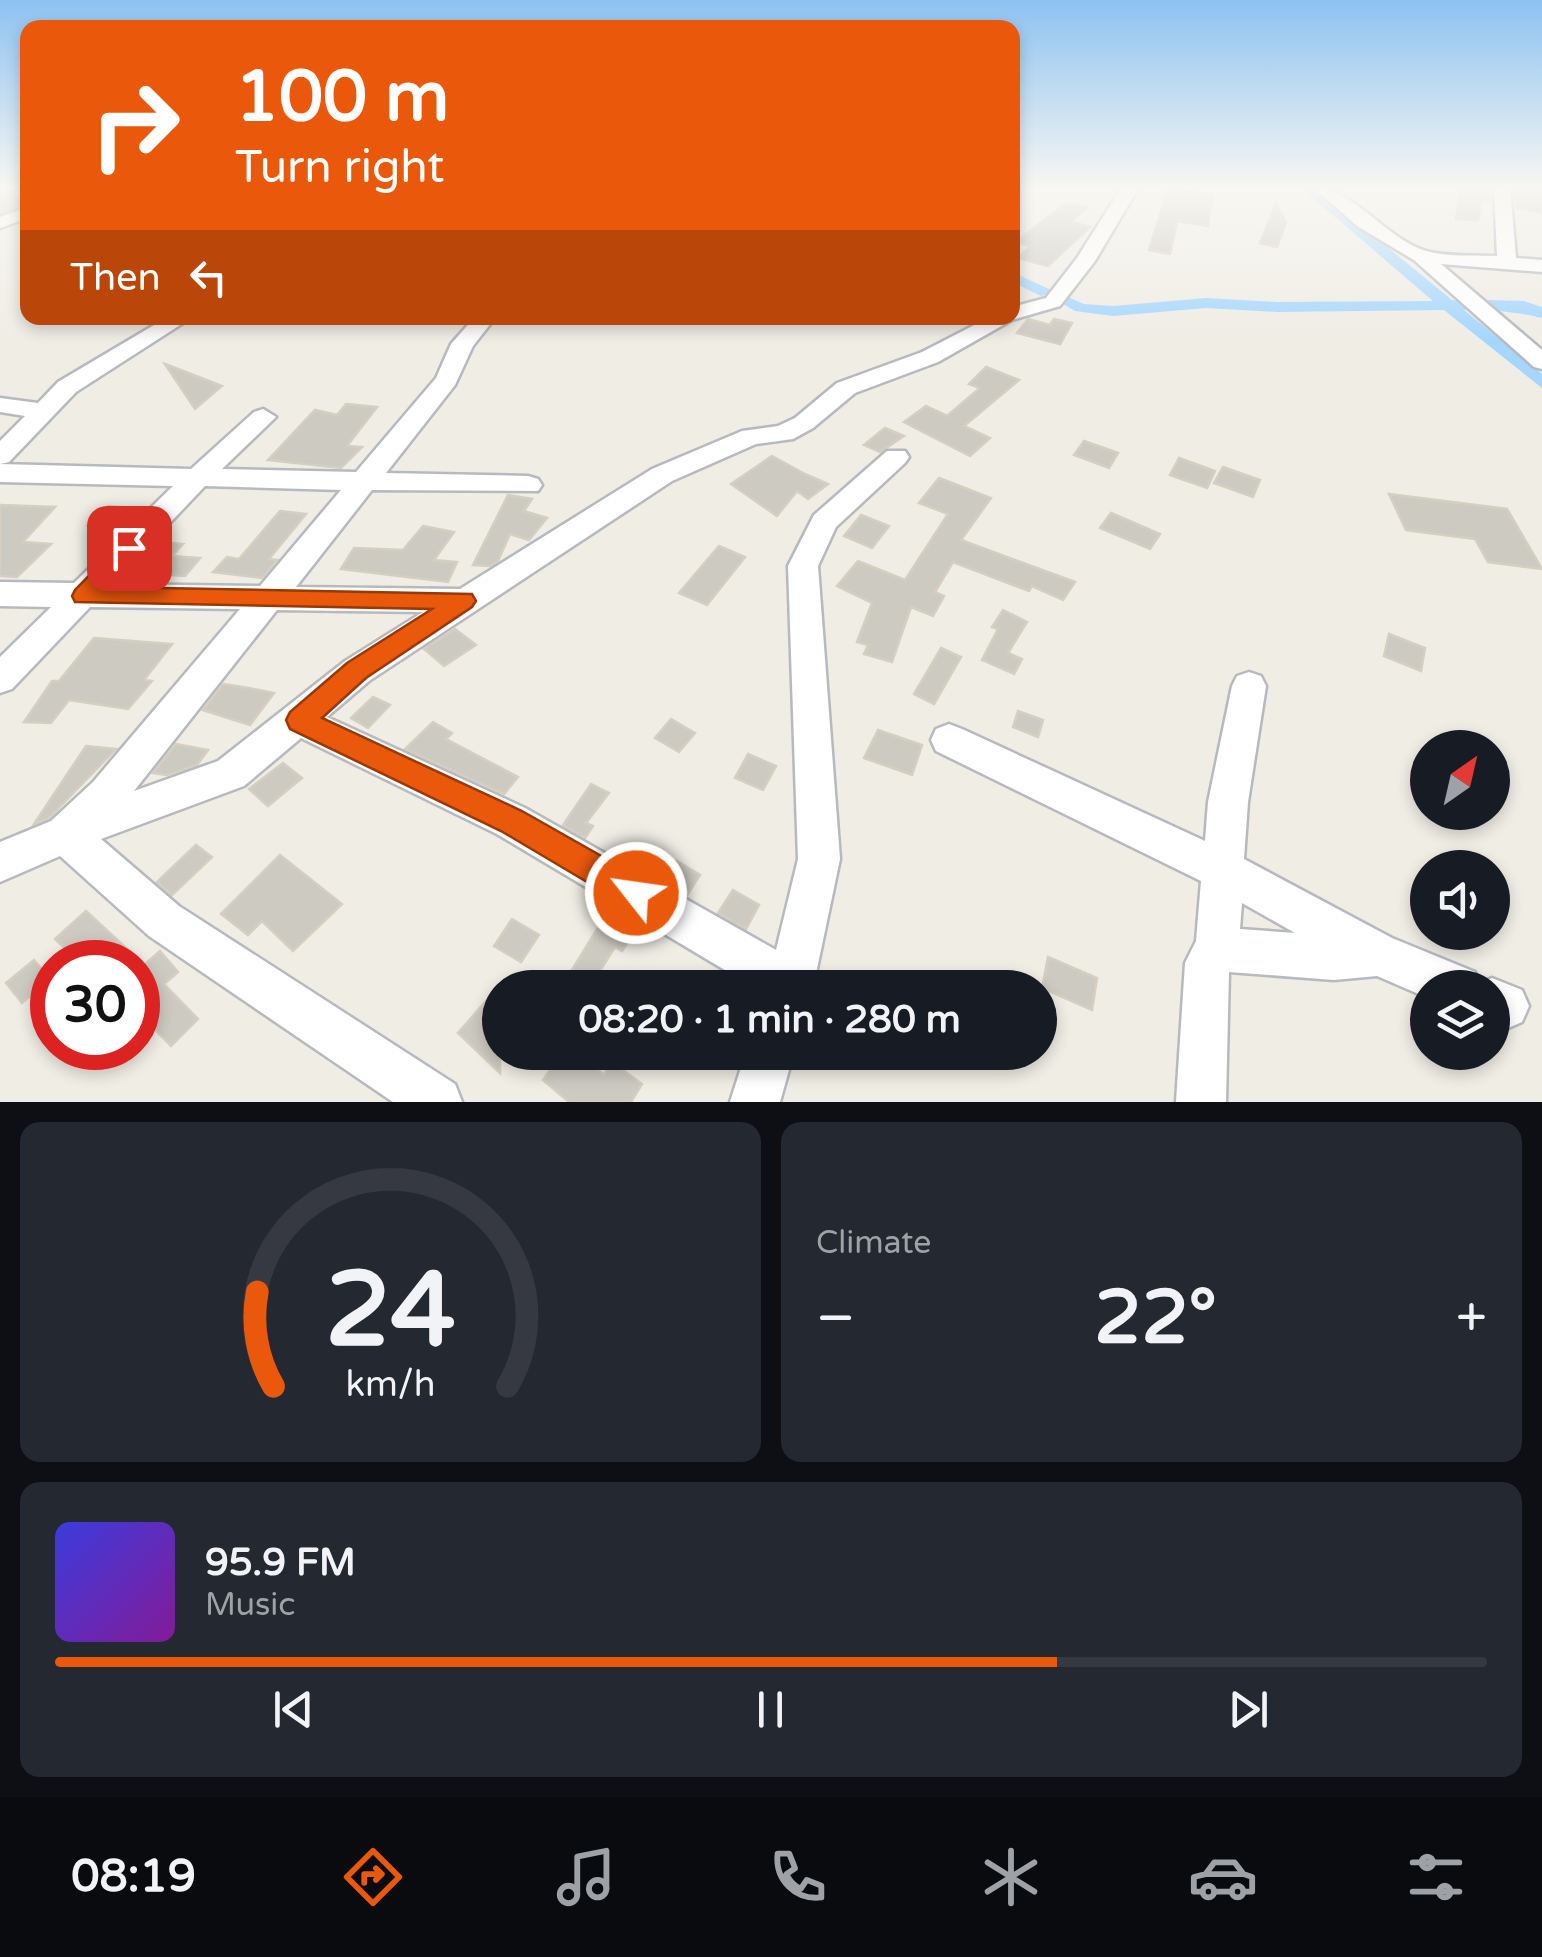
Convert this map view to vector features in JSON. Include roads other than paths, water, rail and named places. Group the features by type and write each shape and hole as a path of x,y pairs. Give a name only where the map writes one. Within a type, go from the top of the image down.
{"street":[{"path":"1020,312 1053,302 1099,238"},
{"path":"1391,238 1421,256 1542,362"},
{"path":"1506,238 1508,263"},
{"path":"1421,256 1542,266"},
{"path":"0,456 66,388 170,325"},
{"path":"65,834 107,795 448,380 462,344 479,325"},
{"path":"0,862 65,834 231,774 356,670 662,475 751,437 784,433 804,423 846,388 930,357 989,325"},
{"path":"0,405 43,412"},
{"path":"0,679 263,417"},
{"path":"793,970 819,859 803,566 824,522 863,482 896,457"},
{"path":"0,474 528,485"},
{"path":"0,594 464,601"},
{"path":"1201,1102 1207,963 1218,949 1221,869 1241,715 1249,686"},
{"path":"300,720 511,821 764,970"},
{"path":"949,740 1221,869 1376,954 1416,970"},
{"path":"65,834 164,921 436,1102"},
{"path":"1218,949 1334,958 1376,954"},
{"path":"755,1102 765,1070"}],"waterway":[{"path":"1368,238 1448,305"},
{"path":"1020,280 1046,293"},
{"path":"1068,302 1081,308 1113,311 1206,303 1277,307 1448,305"},
{"path":"1448,305 1542,383"},
{"path":"1448,305 1464,305"},
{"path":"1489,305 1524,306 1542,313"}]}
